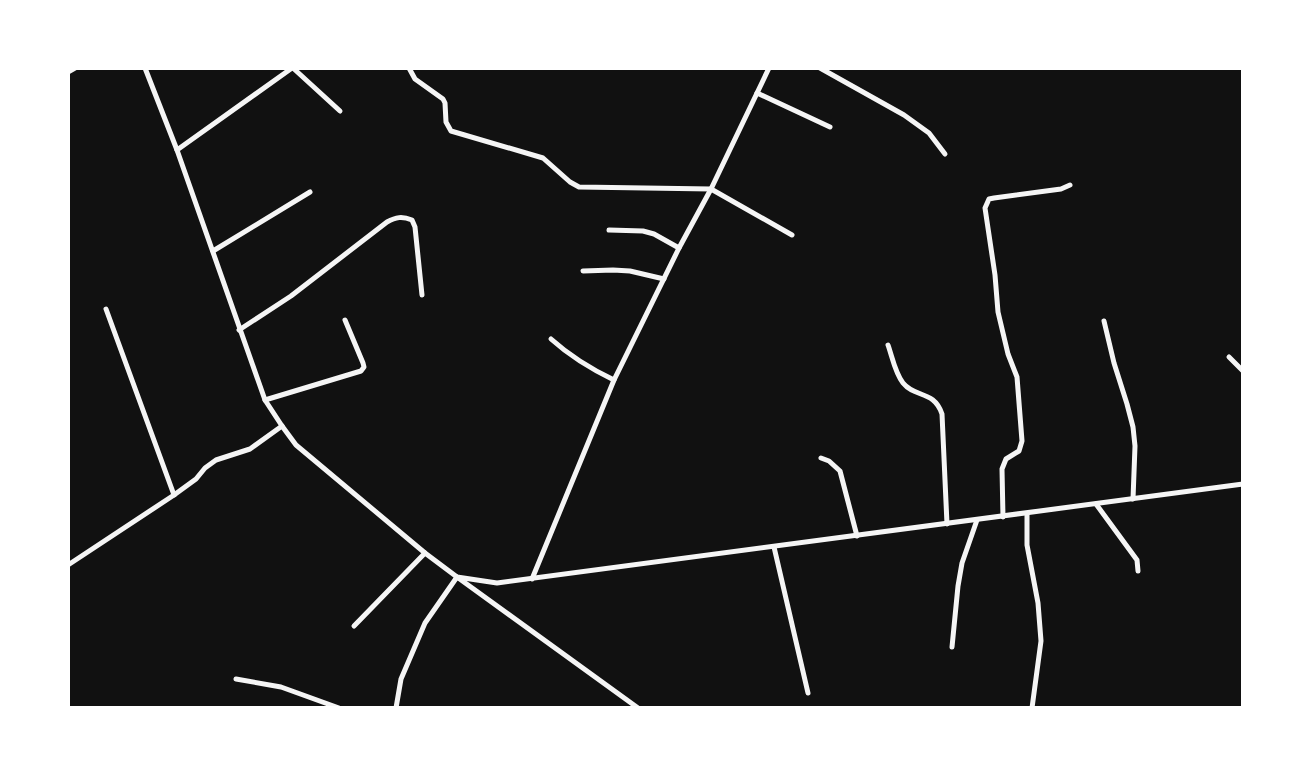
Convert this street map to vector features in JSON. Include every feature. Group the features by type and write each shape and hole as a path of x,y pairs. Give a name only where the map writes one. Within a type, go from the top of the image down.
{"street":[{"path":"68,72 75,68"},
{"path":"145,68 177,150 265,400 296,445 425,553 638,708"},
{"path":"177,150 292,68 340,111"},
{"path":"409,68 415,79 446,103 446,122 451,131 544,158 573,185 711,189 792,235"},
{"path":"532,579 614,380 769,68"},
{"path":"820,68 904,115 929,133 945,154"},
{"path":"757,93 830,127"},
{"path":"1003,517 1003,464 1019,451 1022,441 1017,377 1008,354 998,312 985,208 989,199 1061,189 1070,185"},
{"path":"213,251 310,192"},
{"path":"239,330 292,296 395,218 412,220 415,227 422,295"},
{"path":"609,230 633,230 654,234 679,248"},
{"path":"583,271 630,271 664,279"},
{"path":"106,309 174,495"},
{"path":"265,400 361,371 363,363 345,320"},
{"path":"1104,321 1133,427 1133,499"},
{"path":"551,339 570,357 614,380"},
{"path":"888,345 903,383 933,400 942,414 947,524"},
{"path":"1228,357 1243,371"},
{"path":"68,565 174,495 216,460 250,449 282,426"},
{"path":"821,458 840,471 857,536"},
{"path":"457,577 497,583 532,579 1243,484"},
{"path":"1096,504 1137,560 1138,571"},
{"path":"1027,514 1027,545 1041,622 1032,708"},
{"path":"951,647 962,563 977,520"},
{"path":"774,547 808,693"},
{"path":"354,625 425,553"},
{"path":"396,708 401,679 425,623 457,577"},
{"path":"236,679 281,687 339,708"}]}
